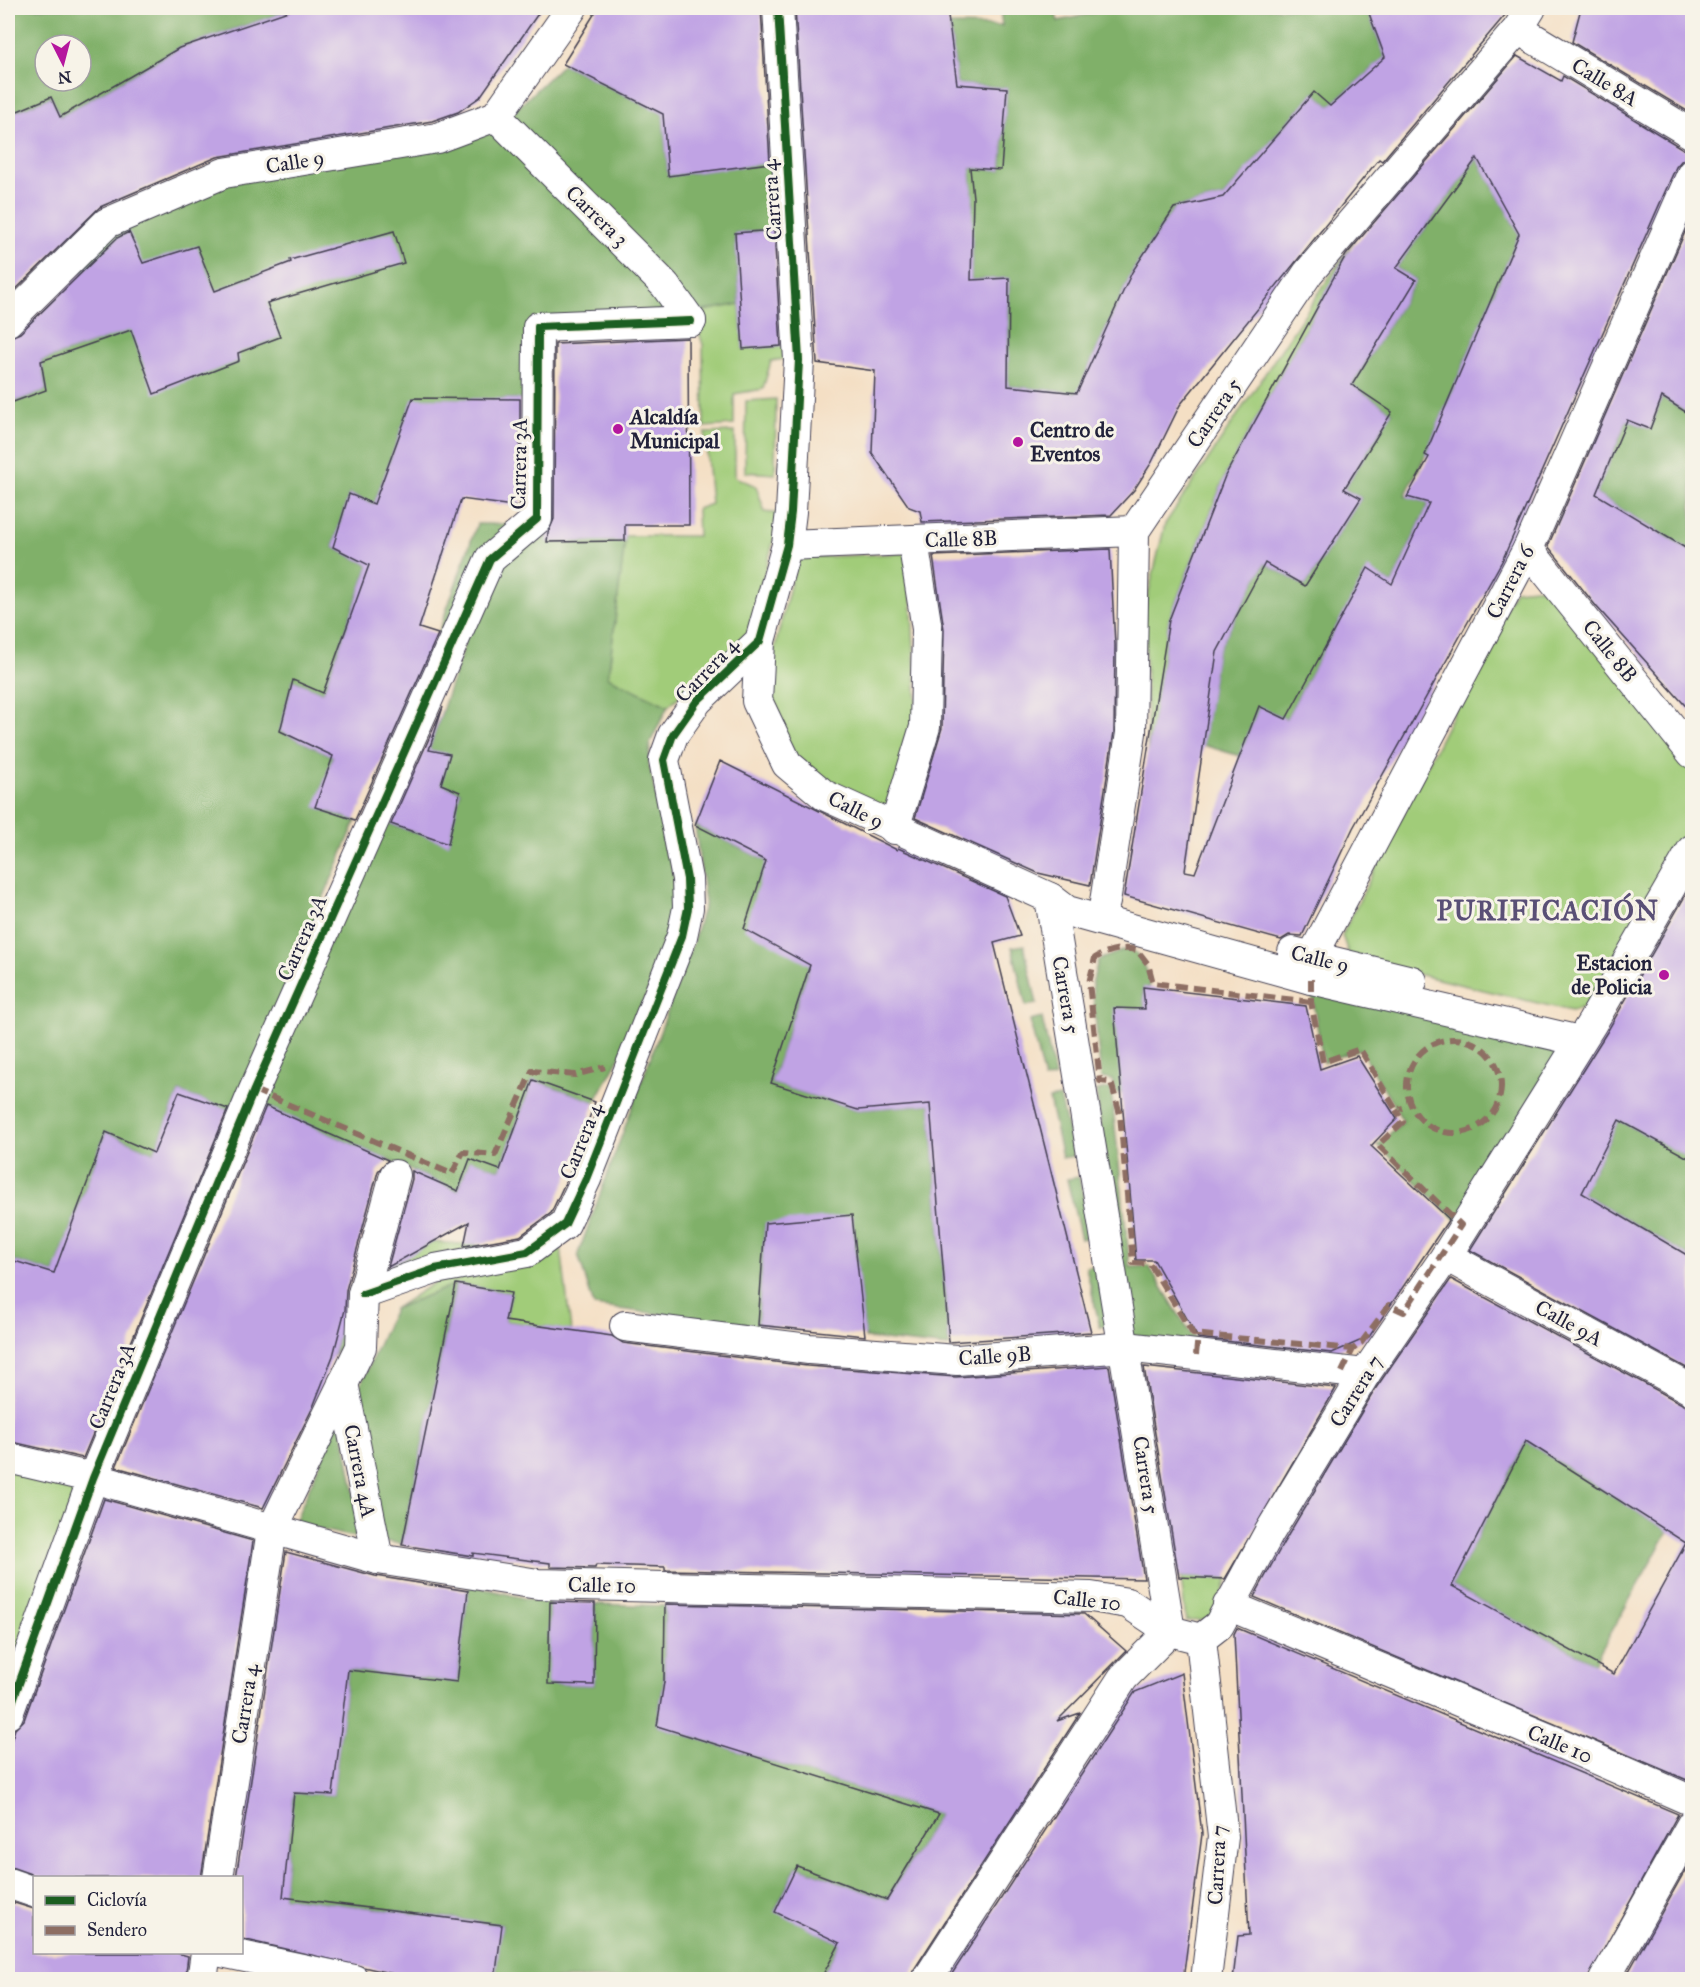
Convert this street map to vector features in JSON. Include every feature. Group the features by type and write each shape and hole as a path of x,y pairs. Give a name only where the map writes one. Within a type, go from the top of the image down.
{"street":[{"path":"495,116 572,8"},
{"name":"Carrera 4","path":"363,1294 435,1269 527,1251 565,1224 586,1179 682,936 688,908 687,879 664,760 674,735 697,701 760,641 787,545 800,360 778,8"},
{"name":"Calle 8A","path":"1524,18 1692,134"},
{"name":"Carrera 5","path":"1134,531 1308,273 1524,18"},
{"name":"Calle 9","path":"8,321 107,223 224,173 437,138 495,116"},
{"name":"Carrera 3","path":"495,116 665,285 691,321"},
{"name":"Carrera 6","path":"1311,968 1528,549 1692,174"},
{"name":"Carrera 3A","path":"8,1714 93,1478 254,1090 490,559 537,519 538,327 691,321"},
{"path":"1105,902 1131,733 1134,531"},
{"name":"Calle 8B","path":"787,545 1134,531"},
{"path":"894,829 925,727 927,629 913,541"},
{"name":"Calle 8B","path":"1528,549 1692,753"},
{"name":"Calle 9","path":"760,641 757,701 787,764 824,795 894,829 1050,898 1067,912 1586,1032"},
{"name":"Carrera 7","path":"1206,1980 1223,1837 1201,1639 1220,1624 1228,1605 1365,1374 1446,1256 1586,1032 1692,850"},
{"name":"Calle 9","path":"1050,898 1071,892 1311,968"},
{"name":"Carrera 5","path":"1050,898 1170,1631"},
{"name":"Carrera 4A","path":"272,1530 361,1347 363,1294 395,1175"},
{"name":"Calle 9A","path":"1446,1256 1692,1390"},
{"name":"Calle 9B","path":"625,1326 809,1349 957,1360 1125,1347 1365,1374"},
{"name":"Carrera 4A","path":"343,1383 378,1559"},
{"name":"Calle 10","path":"8,1458 93,1478 378,1559 538,1584 1091,1597 1128,1603 1170,1631 1201,1639"},
{"name":"Carrera 4","path":"218,1876 272,1530"},
{"name":"Calle 10","path":"1228,1605 1692,1801"},
{"path":"927,1980 1123,1678 1170,1631"},
{"path":"1604,1980 1692,1824"},
{"path":"8,1883 33,1892"},
{"path":"202,1980 206,1954"},
{"path":"227,1954 354,1980"}],"green space":[{"path":"8,8 297,8 179,48 60,117 51,97 8,115"},
{"path":"1000,8 1054,8 1058,21 1094,13 1093,8 1367,8 1385,57 1330,106 1314,92 1223,197 1174,208 1132,272 1077,393 1008,386 1009,278 971,280 972,240 907,236 909,203 973,206 970,168 1001,170 1007,88 957,84 950,25 1002,26"},
{"path":"563,64 663,114 668,176 773,162 776,230 735,233 740,304 693,313 507,118"},
{"path":"493,125 678,316 533,321 530,399 413,399 374,504 349,494 333,547 369,565 323,693 293,680 280,731 333,756 316,807 356,821 233,1111 179,1092 154,1153 106,1132 54,1273 8,1259 8,404 46,390 41,361 104,339 78,261 111,227 226,179"},
{"path":"1477,158 1519,234 1424,458 1405,496 1429,503 1392,584 1368,569 1286,719 1259,707 1240,756 1203,745 1217,652 1265,563 1305,586 1361,498 1344,489 1392,412 1352,385 1416,280 1396,268"},
{"path":"1354,240 1225,476 1169,620 1148,752 1144,612 1165,524"},
{"path":"740,304 743,349 783,346 784,359 771,361 763,389 734,394 734,425 704,427 703,345 693,313"},
{"path":"1662,397 1692,416 1692,552 1596,494 1627,420 1650,429"},
{"path":"776,399 775,474 745,472 746,401"},
{"path":"735,432 735,477 756,486 765,512 781,514 747,637 668,706 608,678 625,536 698,536 697,509 711,504 705,433"},
{"path":"477,524 548,524 548,542 625,541 608,677 668,706 650,743 649,764 675,882 671,930 632,1034 595,1102 533,1080 500,1170 470,1160 458,1191 261,1104 375,819 448,843 460,792 441,784 449,754 429,750 465,643 438,634"},
{"path":"909,553 918,727 890,814 829,785 795,755 771,714 774,651 797,558"},
{"path":"1546,587 1692,768 1692,826 1597,1003 1571,1011 1350,958 1342,935 1515,590"},
{"path":"695,825 766,861 810,965 771,1083 858,1110 930,1104 949,1347 865,1338 852,1216 765,1224 758,1326 594,1306 578,1254 692,945 705,902"},
{"path":"1024,945 1037,1004 1026,1006 1012,947"},
{"path":"1124,950 1135,952 1141,960 1146,968 1149,988 1143,988 1145,1009 1122,1093 1116,1093 1112,1080 1101,1078 1092,984 1098,960"},
{"path":"1311,989 1562,1045 1461,1225 1378,1145 1403,1121 1360,1049 1323,1062"},
{"path":"1042,1018 1055,1077 1044,1080 1030,1021"},
{"path":"1111,1089 1130,1267 1149,1266 1192,1336 1195,1337 1194,1352 1131,1344 1096,1090"},
{"path":"1060,1097 1074,1156 1062,1158 1049,1099"},
{"path":"1619,1120 1692,1159 1692,1258 1582,1193"},
{"path":"1079,1177 1092,1236 1081,1239 1067,1179"},
{"path":"560,1239 571,1331 505,1321 511,1293 457,1284 394,1309 441,1278"},
{"path":"433,1242 475,1245 495,1251 378,1291 333,1356 351,1286"},
{"path":"1098,1265 1111,1324 1100,1327 1086,1267"},
{"path":"456,1284 402,1544 382,1541 358,1391 394,1309"},
{"path":"340,1415 363,1539 294,1524"},
{"path":"1526,1441 1668,1531 1594,1663 1452,1586"},
{"path":"8,1470 78,1486 8,1679"},
{"path":"1181,1577 1228,1579 1214,1620 1186,1621"},
{"path":"469,1585 550,1604 549,1684 594,1685 595,1604 665,1606 664,1682 657,1726 939,1814 887,1900 797,1866 775,1911 840,1943 820,1979 495,1979 502,1925 283,1897 294,1793 333,1795 348,1670 457,1682"}],"building":[{"path":"297,8 542,8 480,97 458,112 432,121 217,157 100,207 8,297 8,115 51,97 60,117 179,48"},
{"path":"598,8 761,8 770,163 668,176 663,114 563,64"},
{"path":"795,8 947,8 957,84 1007,88 1001,170 970,168 973,198 971,280 1009,278 1008,386 1077,393 1132,272 1174,208 1223,197 1314,92 1330,106 1385,57 1367,8 1511,8 1382,161 1379,159 1180,405 1152,462 1134,490 1111,515 922,522 920,511 909,507 872,453 875,371 817,363"},
{"path":"1581,8 1692,8 1692,114 1572,42"},
{"path":"1517,56 1561,81 1563,76 1683,149 1692,151 1692,157 1682,160 1676,167 1502,561 1353,828 1302,936 1289,935 1281,940 1124,896 1169,620 1225,476 1346,255","holes":["1477,158 1519,234 1425,455 1429,457 1407,497 1429,503 1392,584 1368,568 1286,719 1259,706 1195,873 1185,871 1217,652 1265,563 1305,586 1361,498 1344,489 1392,412 1352,385 1416,280 1396,268"]},
{"path":"1692,216 1692,416 1662,397 1650,429 1627,420 1596,494 1692,552 1692,713 1596,606 1548,546"},
{"path":"774,230 781,346 743,349 735,233"},
{"path":"394,231 404,263 267,303 280,337 238,353 239,361 154,394 131,330 41,361 46,390 8,404 8,338 20,333 117,238 129,232 143,263 197,246 215,291 291,262 290,260"},
{"name":"Alcaldía Municipal","path":"688,338 689,525 625,525 625,541 547,542 554,519 555,344"},
{"path":"413,398 520,399 520,507 461,499 419,628 438,634 355,820 315,807 333,756 280,731 293,680 323,693 369,565 333,547 349,494 374,504"},
{"path":"1110,549 1115,645 1114,732 1090,885 1038,873 915,818 942,728 944,629 933,556"},
{"path":"443,707 429,750 450,754 441,784 460,792 448,844 391,824"},
{"path":"720,761 897,850 898,848 1005,896 1020,936 994,943 1091,1332 949,1342 930,1104 858,1110 771,1083 810,965 744,929 766,861 695,825"},
{"path":"1692,884 1692,1160 1619,1120 1582,1193 1692,1258 1692,1371 1470,1250 1607,1032"},
{"path":"1143,987 1306,1006 1320,1069 1357,1056 1397,1119 1371,1146 1449,1219 1369,1337 1332,1353 1198,1338 1154,1260 1136,1260 1114,1008 1145,1009"},
{"path":"533,1080 595,1102 570,1172 551,1213 520,1236 464,1246 469,1222 388,1267 412,1179 412,1171 458,1191 470,1159 500,1170"},
{"path":"179,1092 228,1109 83,1458 8,1441 8,1259 54,1273 106,1132 154,1153"},
{"path":"266,1106 388,1160 378,1171 346,1290 345,1310 333,1356 313,1407 263,1508 116,1467"},
{"path":"852,1215 865,1336 758,1325 765,1223"},
{"path":"1451,1279 1684,1405 1692,1407 1692,1782 1254,1597 1284,1542 1376,1388","holes":["1526,1441 1686,1543 1614,1674 1452,1586"]},
{"path":"456,1284 511,1293 505,1321 612,1336 623,1343 807,1366 956,1377 1109,1366 1144,1579 665,1570 665,1567 596,1565 595,1568 550,1567 550,1563 473,1553 473,1556 402,1545"},
{"path":"1144,1367 1336,1388 1225,1579 1179,1577"},
{"path":"104,1499 253,1541 201,1876 36,1876 8,1866 8,1750 15,1729 24,1720"},
{"path":"286,1552 375,1576 468,1591 457,1682 348,1670 333,1795 294,1793 283,1897 502,1925 495,1980 420,1980 243,1939 243,1876 236,1876"},
{"path":"550,1602 595,1603 594,1685 548,1684"},
{"path":"665,1604 1084,1614 1126,1651 1057,1721 1080,1713 913,1971 910,1980 820,1980 840,1943 775,1912 797,1866 887,1900 939,1814 657,1726 664,1682"},
{"path":"1237,1628 1678,1814 1587,1980 1233,1980 1238,1936 1249,1935 1234,1634"},
{"path":"1182,1673 1202,1834 1183,1980 948,1980 1135,1692"},
{"path":"1692,1858 1692,1980 1624,1980"},
{"path":"8,1901 33,1909 33,1954 181,1954 188,1956 185,1980 8,1980"}],"marked path":[{"path":"1311,1002 1153,983 1148,964 1137,950 1115,950 1095,958 1089,983 1100,1081 1111,1082 1120,1114 1133,1263 1150,1264 1193,1334 1353,1349 1361,1343 1389,1305 1404,1312 1461,1225 1378,1145 1403,1122 1396,1110"},
{"path":"1311,979 1311,1002 1323,1062 1360,1049 1396,1110 1403,1108"},
{"path":"1454,1039 1472,1042 1487,1053 1498,1068 1501,1086 1498,1104 1487,1119 1472,1130 1454,1133 1436,1130 1421,1119 1410,1104 1407,1086 1410,1068 1421,1053 1436,1042 1454,1039"},
{"path":"254,1090 452,1174 463,1152 495,1155 532,1071 575,1075 605,1067"},
{"path":"1196,1355 1198,1335"},
{"path":"1342,1372 1353,1349"}],"cycle path":[{"path":"363,1294 435,1269 527,1252 565,1224 586,1179 682,936 688,908 687,879 664,760 673,735 697,701 760,641 787,545 791,512 799,360 778,8"},
{"path":"8,1714 93,1478 254,1090 490,559 537,519 538,327 691,321"}],"place":[{"name":"Alcaldía Municipal","path":"618,429"},
{"name":"Centro de Eventos","path":"1018,442"},
{"name":"Estacion de Policia","path":"1664,975"}],"district":[{"name":"PURIFICACIÓN","path":"1548,911"}]}
